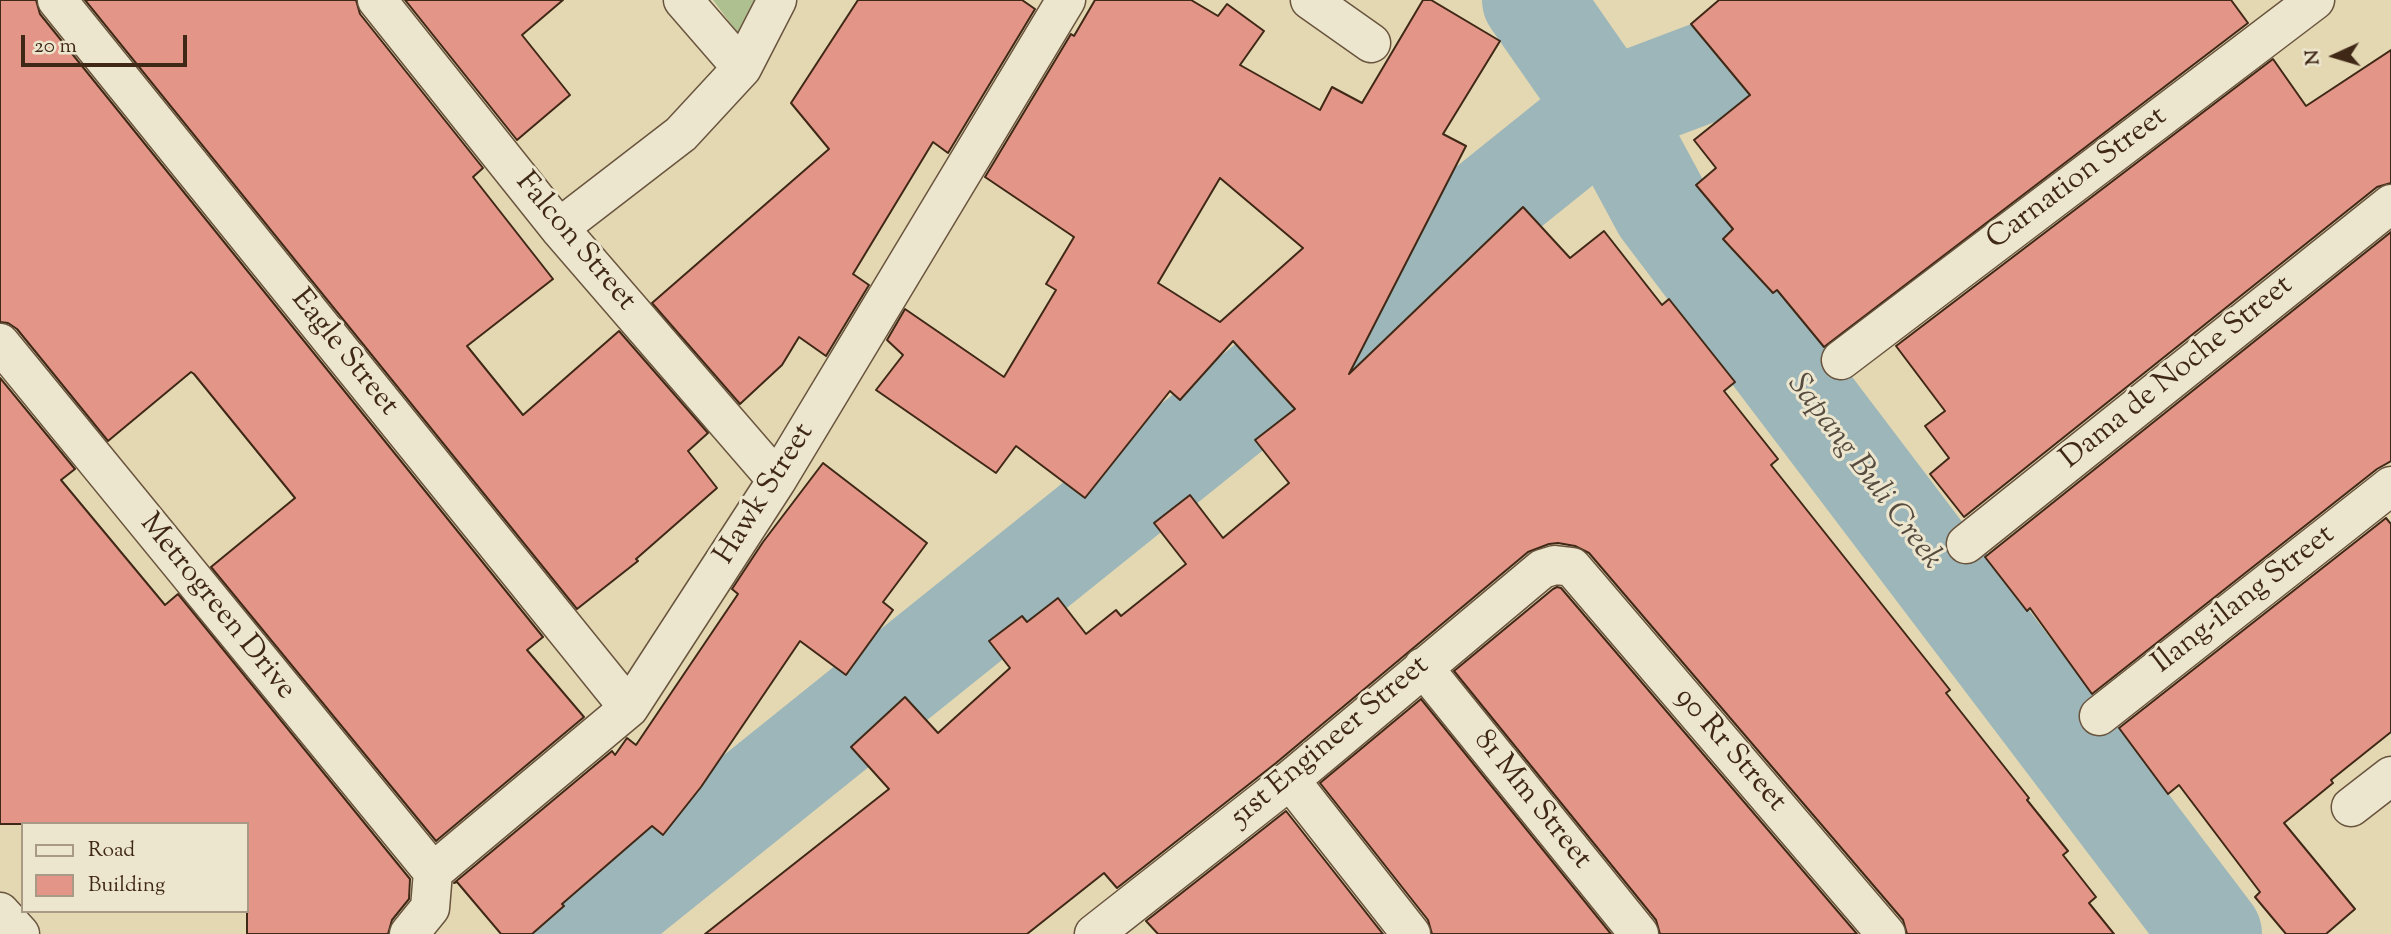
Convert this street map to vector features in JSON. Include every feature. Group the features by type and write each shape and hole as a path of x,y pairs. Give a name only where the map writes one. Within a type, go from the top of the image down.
{"street":[{"name":"Eagle Street","path":"57,0 629,708"},
{"name":"Falcon Street","path":"377,0 559,228 777,480"},
{"path":"683,0 742,68"},
{"path":"559,228 681,134 742,68 777,0"},
{"name":"Hawk Street","path":"433,872 629,708 777,480 1066,0"},
{"path":"1310,0 1371,43"},
{"name":"Carnation Street","path":"1841,360 2315,0"},
{"name":"Dama de Noche Street","path":"1966,544 2391,204"},
{"name":"Metrogreen Drive","path":"0,343 433,872"},
{"name":"Ilang-ilang Street","path":"2099,716 2391,486"},
{"name":"51st Engineer Street","path":"1094,934 1290,780 1542,569 1555,565 1572,567"},
{"name":"90 Rr Street","path":"1572,567 1886,934"},
{"name":"81 Mm Street","path":"1423,667 1639,934"},
{"path":"2351,807 2391,776"},
{"path":"1290,780 1411,934"},
{"path":"409,934 430,908 433,872"},
{"path":"0,912 20,934"}],"green space":[{"path":"713,0 756,0 739,35"}],"building":[{"path":"0,0 36,0 40,14 543,637 527,650 584,717 436,841 211,567 295,498 194,374 191,372 108,441 17,329 8,323 0,322"},
{"path":"85,0 356,0 360,14 483,168 473,177 553,279 467,346 523,415 619,331 708,433 688,451 717,488 636,559 638,561 577,609"},
{"path":"405,0 563,0 522,35 570,95 517,140"},
{"path":"858,0 1022,0 1035,9 948,153 933,142 853,274 869,285 826,356 799,337 782,365 740,404 652,303 829,149 791,103"},
{"path":"1095,0 1191,0 1218,16 1227,4 1264,31 1240,65 1320,110 1332,87 1362,103 1423,0 1431,0 1500,41 1443,134 1466,146 1349,374 1523,207 1570,258 1604,231 1662,305 1669,299 1735,382 1724,391 1778,459 1771,465 1950,690 1946,693 2068,851 2063,855 2096,897 2089,903 2114,934 1907,934 1903,920 1589,553 1575,546 1558,543 1528,552 1276,763 1117,888 1104,873 1027,934 705,934 889,789 851,747 905,697 938,733 1010,668 989,641 1022,616 1027,622 1058,598 1086,634 1116,610 1121,616 1186,564 1154,523 1190,495 1223,538 1289,483 1255,440 1295,409 1233,341 1180,400 1170,391 1085,498 1016,446 996,473 876,390 903,355 887,340 905,309 1004,377 1056,290 1046,284 1074,237 985,177 1071,34 1074,36","holes":["1220,178 1303,248 1220,322 1158,283"]},
{"path":"1719,0 2231,0 2248,23 1824,347 1777,290 1773,293 1723,239 1733,229 1696,185 1716,168 1694,140 1750,95 1691,24"},
{"path":"2391,50 2391,183 2377,187 1964,517 1930,474 1949,458 1925,426 1945,411 1896,346 2273,59 2306,106"},
{"path":"2391,232 2391,461 2377,469 2092,694 2030,608 2027,611 1985,557"},
{"path":"0,378 75,469 61,480 165,605 178,594 410,879 409,899 392,920 388,934 247,934 248,822 0,824"},
{"path":"823,463 927,543 883,602 893,610 846,675 800,641 701,787 663,835 652,826 562,904 564,906 532,934 501,934 457,882 454,883 612,751 615,755 627,738 636,745 738,594 732,589 763,542"},
{"path":"2386,518 2391,524 2391,732 2331,780 2333,783 2284,823 2355,909 2326,934 2286,934 2255,897 2260,892 2179,785 2168,794 2119,728"},
{"path":"1557,587 1561,588 1857,934 1660,934 1656,920 1454,671"},
{"path":"1421,699 1611,934 1432,934 1428,920 1320,783"},
{"path":"1286,811 1383,934 1158,934 1146,921"}],"waterway":[{"name":"Sapang Buli Creek","path":"1532,0 1608,109 1662,209 2212,934"},
{"path":"581,934 1608,109 1769,48 1823,0"}]}
